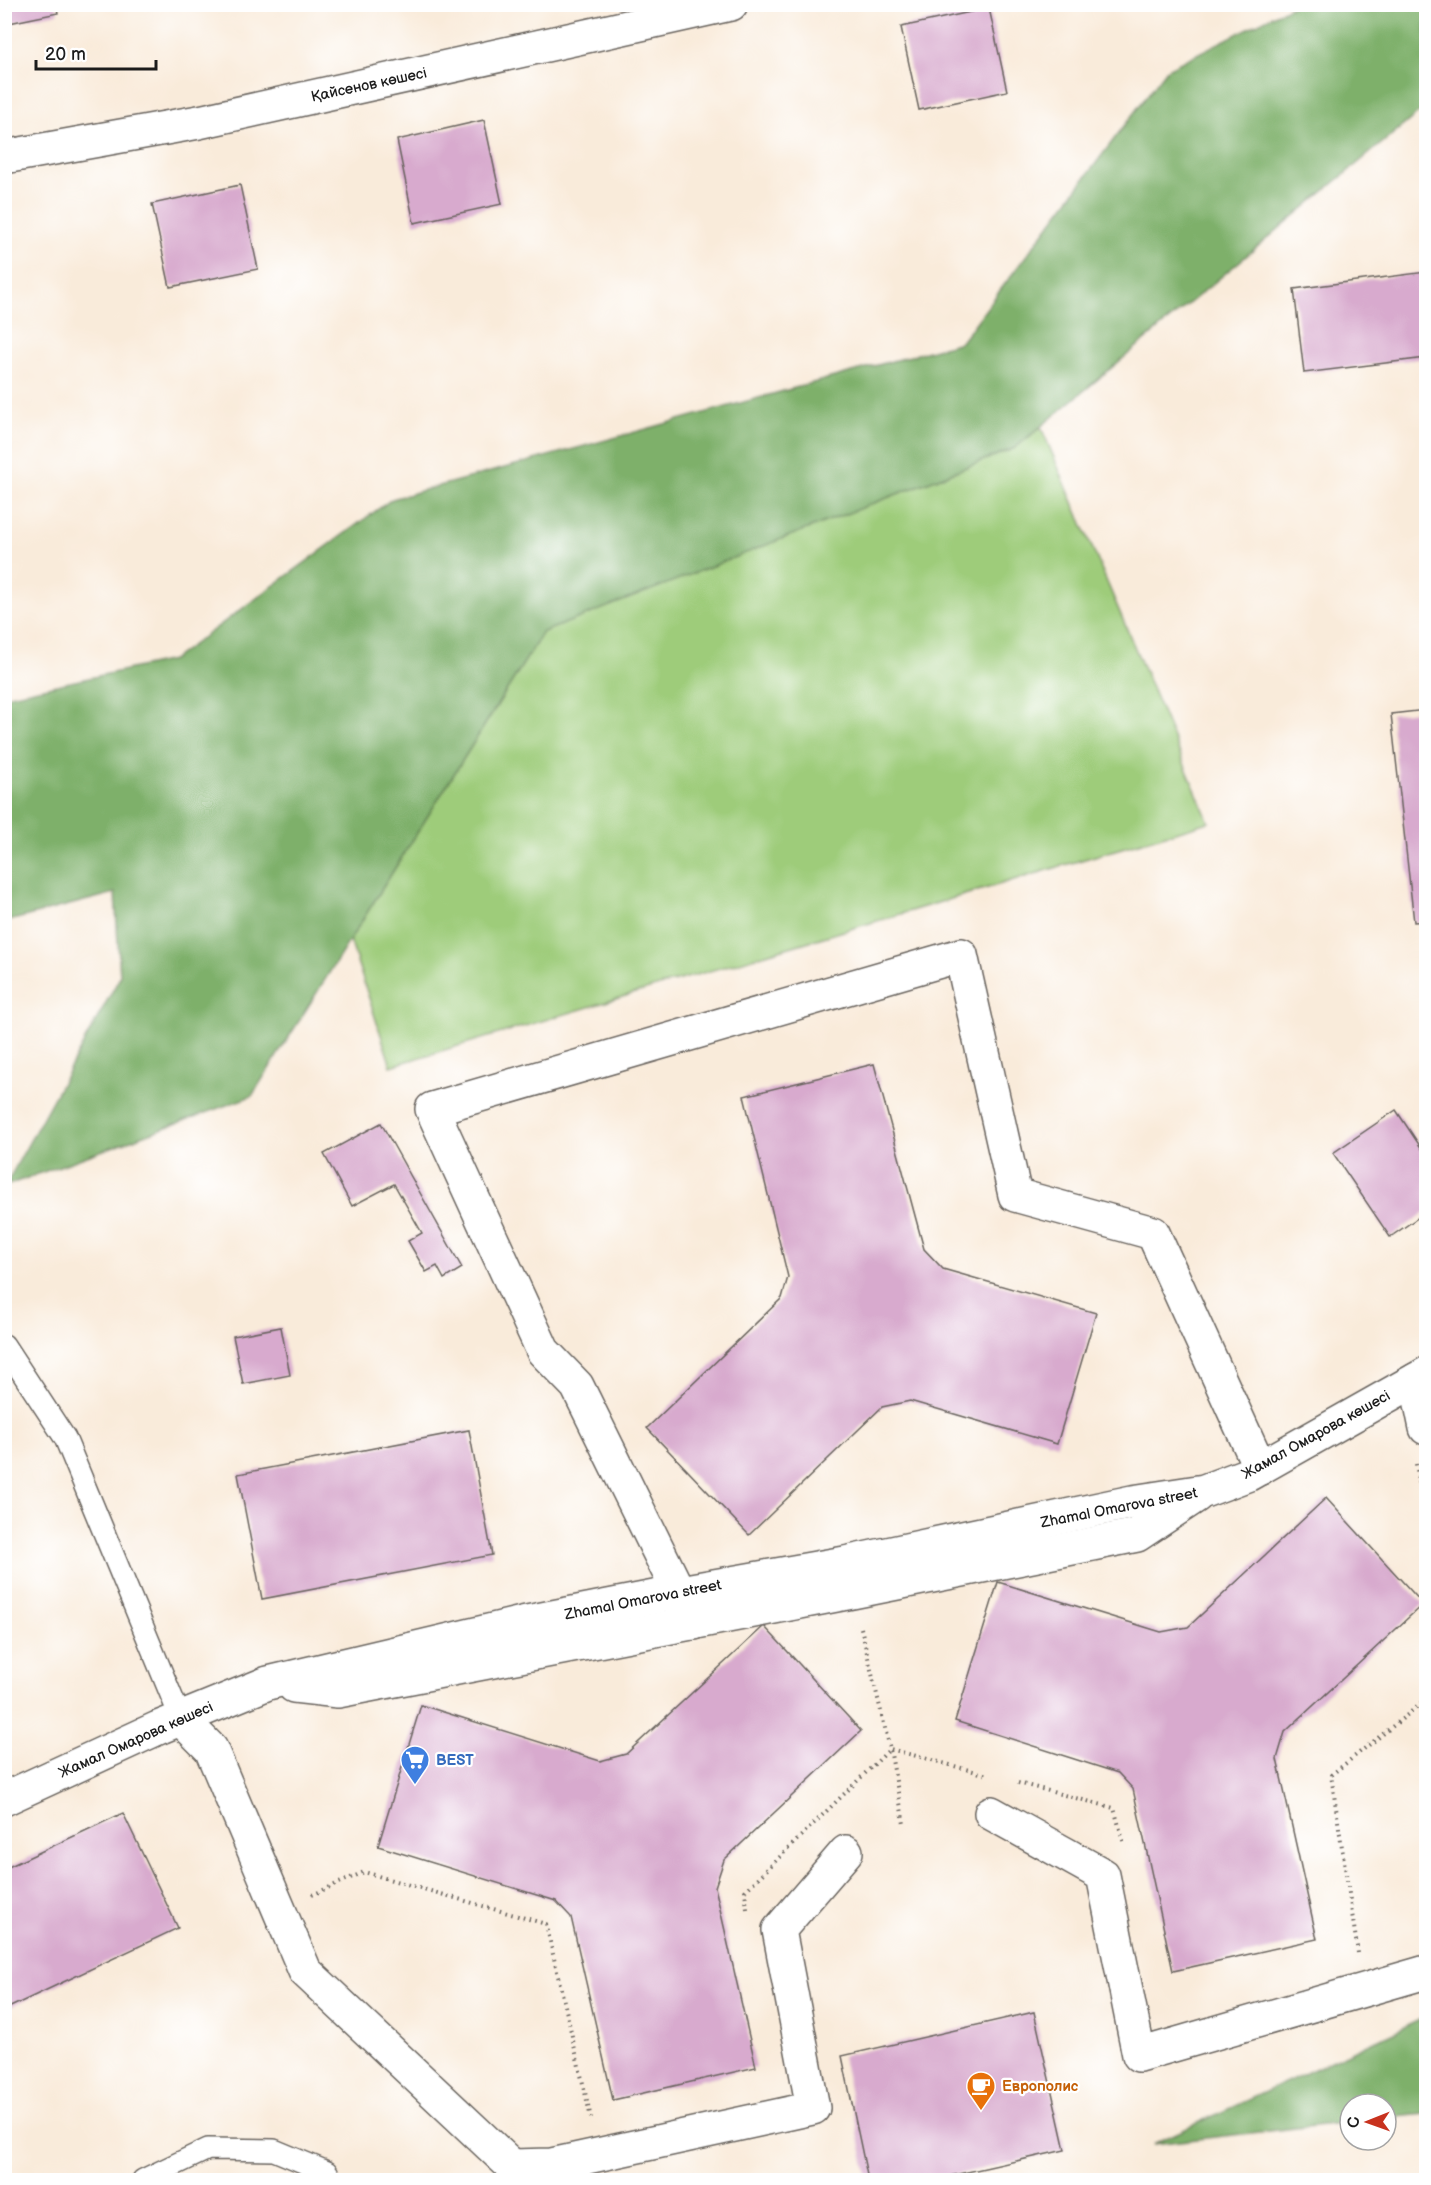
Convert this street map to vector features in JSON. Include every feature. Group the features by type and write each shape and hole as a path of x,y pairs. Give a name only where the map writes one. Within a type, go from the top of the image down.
{"street":[{"name":"Қайсенов көшесі","path":"4,157 210,120 731,4"},
{"path":"694,1623 577,1386 543,1352 432,1109 961,955 1016,1195 1153,1233 1260,1468"},
{"name":"Жамал Омарова көшесі","path":"1204,1491 1249,1474 1421,1377"},
{"path":"1421,1377 1426,1428"},
{"name":"Zhamal Omarova street","path":"268,1683 522,1623 845,1563 1132,1502 1204,1491"},
{"name":"Zhamal Omarova street","path":"268,1683 338,1691 1137,1535 1204,1491"},
{"name":"Жамал Омарова көшесі","path":"4,1799 181,1719 268,1683"},
{"path":"181,1719 211,1749 304,1971 512,2166 551,2165 813,2108 779,1930 846,1852"},
{"path":"991,1814 1103,1875 1139,2055 1426,1972"}],"lane":[{"path":"4,1345 65,1438 181,1719"},
{"path":"143,2181 208,2149 274,2150 327,2172 331,2181"}],"path":[{"path":"852,1592 890,1749 904,1824"},
{"path":"1358,1953 1331,1775 1426,1700"},
{"path":"890,1749 991,1776"},
{"path":"748,1915 745,1891 890,1749"},
{"path":"1013,1782 1114,1808 1127,1854"},
{"path":"279,1910 364,1872 546,1924 592,2121"}],"green space":[{"path":"1294,5 1426,5 1426,109 1015,448 543,632 252,1096 5,1186 120,977 115,893 5,922 5,696 172,660 392,499 961,342 1167,69"},
{"path":"1041,427 1209,822 391,1066 350,940 543,632 1015,448"},
{"path":"1426,2017 1426,2114 1398,2117 1398,2092 1338,2092 1338,2123 1153,2144"}],"building":[{"path":"4,4 56,4 58,13 4,24"},
{"path":"989,8 1007,91 919,110 901,27"},
{"path":"484,120 502,204 414,223 397,140"},
{"path":"240,185 258,269 170,287 152,204"},
{"path":"1426,272 1426,358 1304,373 1294,289"},
{"path":"1426,710 1426,921 1414,922 1391,714"},
{"path":"874,1064 924,1249 943,1269 1096,1313 1057,1444 910,1401 882,1407 749,1535 647,1428 782,1298 788,1277 744,1096"},
{"path":"1396,1110 1426,1155 1426,1212 1390,1237 1333,1153"},
{"path":"381,1123 462,1268 444,1279 437,1266 426,1272 408,1241 422,1233 394,1184 352,1206 324,1154"},
{"path":"281,1327 290,1375 243,1384 233,1336"},
{"path":"469,1430 492,1555 262,1599 238,1474"},
{"path":"1326,1498 1423,1604 1285,1732 1277,1759 1317,1939 1173,1971 1133,1789 1118,1773 955,1721 998,1582 1161,1632 1188,1627"},
{"path":"764,1626 861,1731 724,1860 715,1887 756,2067 613,2100 571,1917 556,1901 378,1846 421,1705 600,1761 626,1754"},
{"path":"123,1813 178,1928 4,2010 4,1869"},
{"path":"1034,2012 1065,2150 932,2180 868,2180 842,2056"}],"place":[{"name":"BEST","path":"415,1786"},
{"name":"Европолис","path":"981,2112"}]}
